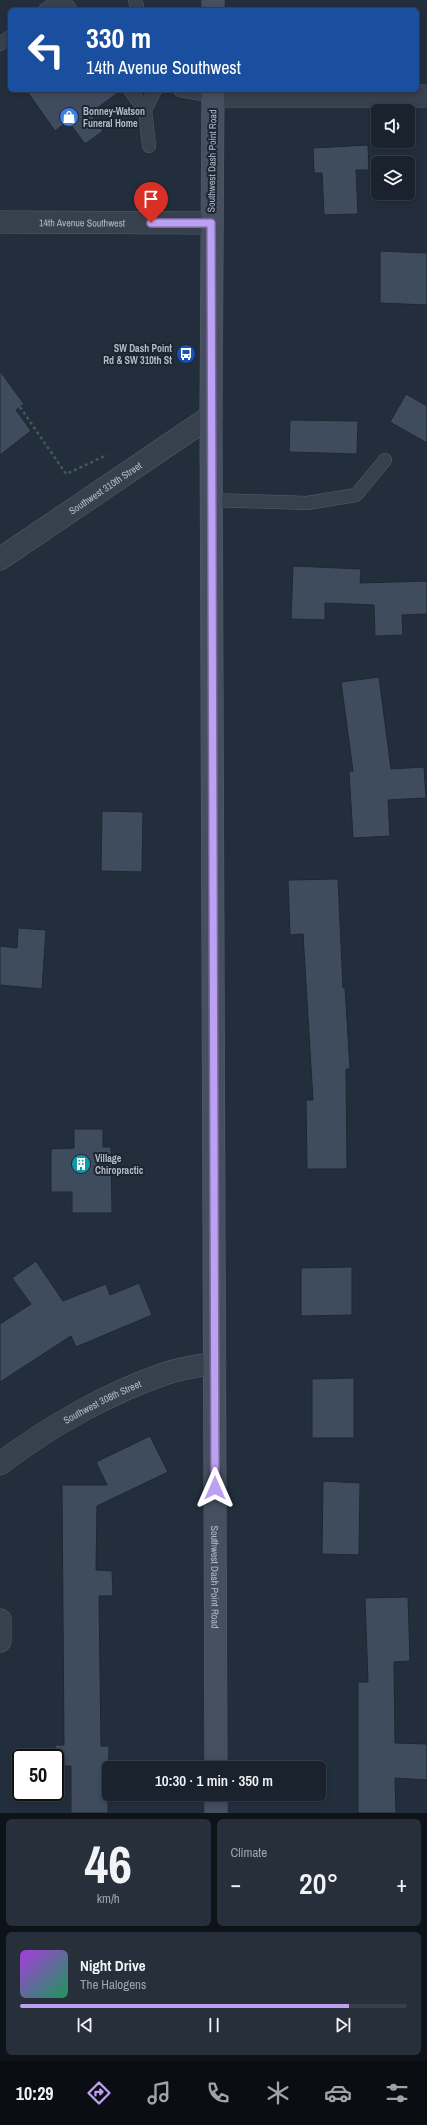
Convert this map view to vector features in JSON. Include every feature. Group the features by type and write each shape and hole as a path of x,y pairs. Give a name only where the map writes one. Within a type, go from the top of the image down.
{"main road":[{"name":"Southwest Dash Point Road","path":"213,93 211,223 211,500 216,1761"},
{"path":"216,1801 216,1813"}],"street":[{"path":"213,93 427,96"},
{"name":"14th Avenue Southwest","path":"0,222 211,223"},
{"name":"Southwest 310th Street","path":"0,559 211,416"},
{"name":"Southwest 308th Street","path":"0,1464 17,1450 70,1418 117,1394 167,1373 215,1363"},
{"path":"0,1620 0,1641"}],"lane":[{"path":"48,8 59,0"},
{"path":"132,92 145,110 149,146"},
{"path":"145,110 153,92"},
{"path":"202,92 213,93"},
{"path":"211,500 307,503 356,495 385,460"}],"path":[{"path":"20,407 66,474 112,452"}],"building":[{"name":"Bonney-Watson Funeral Home","path":"27,92 119,92 90,113 103,131 85,144 68,121 55,131"},
{"path":"368,145 369,170 356,170 358,214 324,215 322,173 314,173 313,148"},
{"path":"380,251 427,253 427,305 380,303"},
{"path":"0,371 24,404 16,410 31,431 0,455"},
{"path":"406,394 427,406 427,443 390,422"},
{"path":"290,420 358,421 357,454 289,452"},
{"path":"293,566 361,569 360,583 427,581 427,614 402,615 403,635 375,636 374,605 325,603 325,620 291,619"},
{"path":"379,677 391,769 424,767 426,798 388,800 390,836 353,838 349,771 353,771 341,682"},
{"path":"102,811 143,812 142,872 101,871"},
{"path":"338,879 343,988 345,988 350,1069 346,1069 347,1169 307,1169 306,1100 313,1100 303,934 290,935 288,880"},
{"path":"18,928 46,930 42,989 0,985 0,946 17,948"},
{"name":"Village Chiropractic","path":"74,1129 103,1129 103,1147 111,1147 112,1213 72,1213 72,1192 51,1192 51,1149 74,1148"},
{"path":"36,1261 63,1301 106,1284 110,1295 139,1283 152,1315 76,1347 71,1336 0,1382 0,1324 31,1304 12,1278"},
{"path":"352,1267 352,1315 301,1316 301,1268"},
{"path":"354,1378 354,1438 312,1438 312,1379"},
{"path":"150,1436 168,1472 97,1506 96,1570 112,1571 113,1596 99,1596 101,1746 109,1746 109,1761 102,1761 102,1801 108,1801 108,1813 71,1813 71,1766 64,1766 64,1749 55,1749 55,1745 64,1745 62,1485 107,1485 96,1462"},
{"path":"323,1481 360,1483 359,1555 322,1554"},
{"path":"408,1597 410,1661 394,1662 395,1743 427,1744 427,1780 395,1778 396,1813 358,1813 358,1682 368,1682 365,1598"}],"place":[{"name":"Bonney-Watson Funeral Home","path":"69,117"},
{"name":"SW Dash Point Rd & SW 310th St","path":"186,354"},
{"name":"Village Chiropractic","path":"81,1164"}],"route":[{"path":"151,223 211,223 215,1488"}]}
